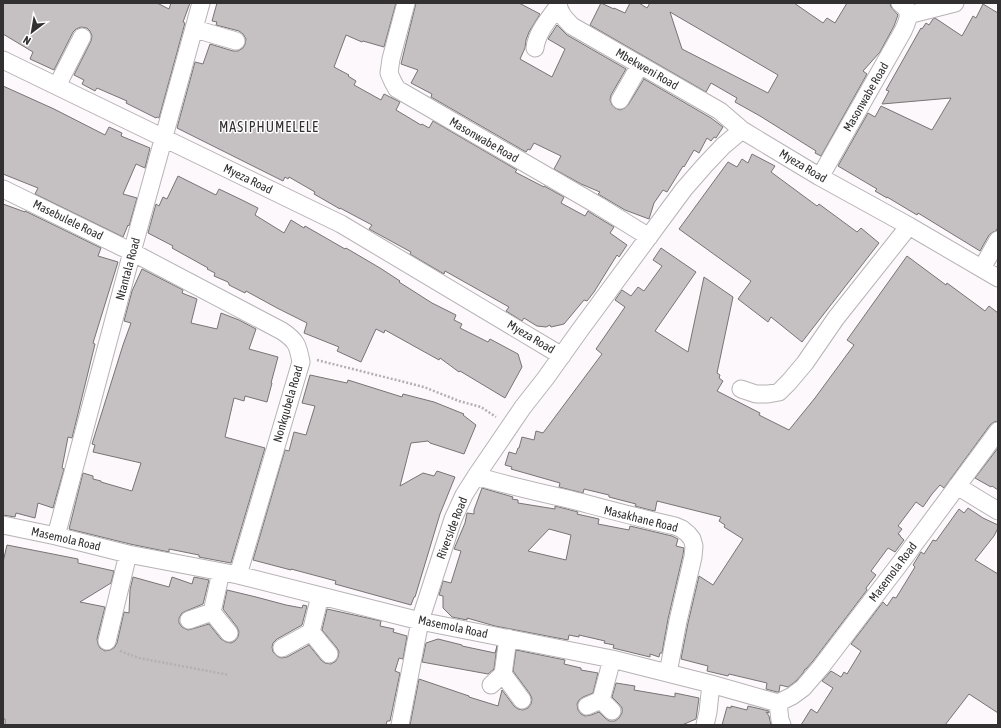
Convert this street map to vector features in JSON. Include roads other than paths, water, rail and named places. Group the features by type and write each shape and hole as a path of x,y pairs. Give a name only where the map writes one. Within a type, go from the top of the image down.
{"street":[{"name":"Ntantala Road","path":"56,536 132,252 201,3"},
{"name":"Masonwabe Road","path":"406,3 389,73 392,82 397,89 599,206 649,237"},
{"name":"Masonwabe Road","path":"820,177 908,21 904,9 955,3"},
{"path":"535,48 538,36 558,4"},
{"name":"Mbekweni Road","path":"558,4 562,15 572,26 720,111 742,130"},
{"path":"194,29 236,41"},
{"path":"58,86 82,37"},
{"name":"Myeza Road","path":"3,60 340,224 562,356 684,189 704,165 742,130 820,177 909,226 998,278"},
{"path":"620,100 640,64"},
{"name":"Masebulele Road","path":"3,189 132,252"},
{"path":"741,389 756,394 779,392 805,363 836,318 909,226"},
{"path":"982,268 998,240"},
{"name":"Nonkqubela Road","path":"132,252 286,334 296,343 299,351 301,362 230,574 212,612"},
{"name":"Riverside Road","path":"400,725 420,621 453,519 464,495 476,476 523,407 562,356"},
{"name":"Masemola Road","path":"3,525 56,536 128,554 230,574 420,621 612,659 778,703 792,696 803,688 821,667 998,431"},
{"name":"Masakhane Road","path":"476,476 675,526 688,534 692,539 694,546 693,557 668,673"},
{"path":"957,486 998,511"},
{"path":"107,641 128,554"},
{"path":"282,648 311,632 320,596"},
{"path":"189,620 212,612 228,633"},
{"path":"311,632 329,654"},
{"path":"508,638 497,679 522,700"},
{"path":"600,706 612,659"},
{"path":"705,725 711,684"},
{"path":"778,703 782,725"}],"district":[{"name":"MASIPHUMELELE","path":"269,127"}]}
